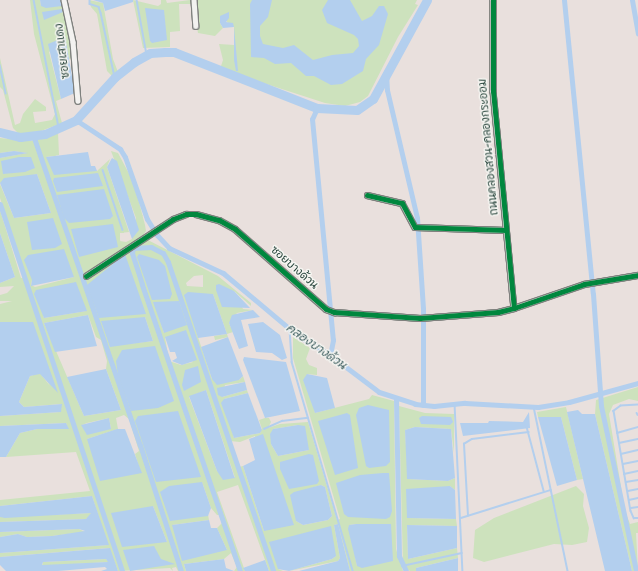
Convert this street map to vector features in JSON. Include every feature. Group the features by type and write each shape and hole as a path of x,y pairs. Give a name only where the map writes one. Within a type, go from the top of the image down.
{"street":[{"name":"ซอยเสาแดง","path":"64,0 73,42 78,101"},
{"path":"194,0 196,26"},
{"name":"ถนนคลองสวน-คลองกระออม","path":"493,0 493,91 514,308"},
{"path":"367,195 402,203 415,227 506,230"},
{"name":"ซอยบางด้วน","path":"86,276 160,228 186,214 196,214 222,222 235,229 326,309 336,313 423,318 498,312 514,308"},
{"path":"514,308 584,284 638,275"}],"green space":[{"path":"30,0 40,0 41,6 62,6 61,0 67,0 78,55 69,59 65,37 49,52 61,99 56,101 62,123 41,131 19,134 13,128 3,90 0,87 0,58 15,125 20,123 23,114 35,99 46,107 46,111 33,112 35,123 52,120 55,114 34,34"},
{"path":"89,0 103,3 113,59 118,72 112,76 107,71 97,14 91,7"},
{"path":"133,0 158,6 161,4 161,0 166,0 167,3 190,0 417,0 415,4 418,5 398,37 368,96 360,102 345,106 325,103 220,69 223,60 219,44 234,45 234,27 226,21 220,23 223,28 215,36 198,33 193,4 179,4 180,31 170,32 170,47 143,48"},
{"path":"58,132 59,155 46,157 97,171 110,159 107,167 129,232 120,233 120,241 126,242 132,239 136,218 111,151 118,153 134,183 146,231 142,237 218,276 251,303 251,306 234,291 243,309 253,310 237,313 229,323 233,332 227,334 213,294 196,331 212,379 239,380 243,376 245,382 225,385 222,397 247,390 248,393 224,399 234,438 260,433 262,429 259,420 265,418 269,418 271,422 268,428 280,424 308,422 337,520 340,519 293,358 293,337 310,348 306,359 309,365 317,368 317,375 307,374 315,413 369,399 372,395 394,401 396,549 403,571 350,571 338,524 334,525 340,558 338,561 289,571 332,559 336,556 278,569 283,571 269,571 238,485 217,492 245,571 234,571 237,567 231,553 224,559 184,564 186,571 178,571 176,567 172,568 173,571 170,568 118,571 109,548 0,557 0,553 108,545 92,496 0,506 0,500 90,491 76,452 6,457 20,433 37,429 68,429 66,423 0,426 0,416 61,412 61,404 24,407 19,402 30,376 40,373 50,386 12,322 0,322 0,304 12,301 0,301 0,295 7,293 14,286 0,287 0,283 15,277 0,233 0,210 21,278 26,277 0,198 0,184 14,218 51,213 37,174 0,183 0,158 27,153 14,151 0,153 0,138 31,141","holes":["203,275 203,287 187,286 186,283 194,276","74,277 35,287 31,285 32,280","154,302 171,302 164,333","40,304 86,311 44,318","88,315 96,337 101,340 107,361 106,369 121,410 84,416 44,323","145,317 153,341 118,345","165,337 193,362 181,365 169,361","206,390 235,478 217,471 189,397","124,415 129,419 139,451 135,454 141,473 87,439 118,429 116,418","109,418 111,429 82,425","298,425 309,450 278,456 271,444 273,429","255,436 264,531 243,466 239,467 230,441 240,442","202,482 211,508 217,515 221,515 223,522 217,528 227,550 172,525 209,520","321,485 325,487 332,516 328,520 303,525 296,521 308,489","153,506 167,542 150,542","391,524 357,566 349,525"]},
{"path":"227,334 228,337 215,340 214,336"},
{"path":"638,387 638,401 629,399 613,405 609,414 625,511 630,524 638,522 638,533 636,533 638,571 632,571 595,414 596,400"},
{"path":"399,406 425,413 454,414 454,453 451,429 415,427 405,430 408,479 448,481 455,478 455,490 450,486 408,518 456,519 457,526 407,525 408,559 457,548 458,558 416,568 416,571 410,571 403,566"},
{"path":"566,407 583,479 577,480 561,417 538,417 537,412"},
{"path":"576,486 584,494 583,506 589,528 587,542 572,545 554,544 484,562 473,558 475,530 494,518"},
{"path":"91,513 90,517 86,519 0,522 0,517"},
{"path":"79,529 85,532 52,536 27,537 18,534 0,537 0,532"},
{"path":"106,559 109,562 42,566 43,562"}],"water":[{"path":"40,0 61,0 62,6 46,8 41,6"},
{"path":"93,0 133,0 133,2 105,11 103,3"},
{"path":"252,0 272,0 268,17 260,26 260,36 263,44 283,48 294,45 313,60 332,55 353,53 359,46 358,39 354,35 327,23 322,10 328,0 350,0 362,21 372,16 379,6 384,6 388,14 379,45 366,59 363,71 342,84 331,85 314,76 306,76 291,63 275,64 264,58 251,57 250,4"},
{"path":"145,8 164,10 167,40 152,43 150,41"},
{"path":"62,9 63,12 44,20 42,12"},
{"path":"229,12 229,18 226,22 233,23 234,27 223,28 220,23 220,16"},
{"path":"234,27 238,71 236,71 234,60"},
{"path":"65,37 75,93 61,99 48,44"},
{"path":"14,151 28,153 0,158 0,153"},
{"path":"88,152 91,166 95,166 97,171 54,175 46,157"},
{"path":"19,157 31,157 35,168 25,172 3,174 1,161"},
{"path":"112,158 117,161 139,230 132,239 107,167"},
{"path":"98,173 103,186 57,192 53,181 54,178"},
{"path":"37,174 51,213 14,218 0,183 4,178"},
{"path":"104,189 113,216 110,219 69,223 64,218 57,195"},
{"path":"53,218 62,244 55,248 32,250 27,222"},
{"path":"113,224 118,247 79,257 71,229"},
{"path":"0,233 15,277 0,283"},
{"path":"64,249 74,277 31,286 32,280 24,260 28,255"},
{"path":"125,254 146,314 99,318 87,285"},
{"path":"139,254 159,260 165,266 172,294 170,299 152,300 137,257"},
{"path":"76,282 87,311 44,318 34,294 36,290"},
{"path":"219,284 234,291 250,308 222,307 216,290 216,285"},
{"path":"188,292 213,294 227,334 198,338 184,295"},
{"path":"179,301 187,325 164,333 153,302"},
{"path":"253,310 260,317 241,320 248,346 239,349 229,323 232,315"},
{"path":"88,315 97,346 55,352 44,323"},
{"path":"145,317 153,341 110,347 101,321"},
{"path":"0,322 33,322 58,393 40,374 30,376 19,402 24,407 62,404 61,412 0,416"},
{"path":"263,322 280,335 287,358 282,360 272,353 256,352 248,324"},
{"path":"186,330 197,360 182,365 172,361 177,358 175,352 170,352 165,337"},
{"path":"228,337 243,376 239,380 217,385 212,379 201,347"},
{"path":"155,346 174,401 158,408 131,411 118,375 116,361 122,350"},
{"path":"244,357 286,362 300,411 265,418 243,360"},
{"path":"198,366 201,382 184,391 182,385 185,370"},
{"path":"106,369 121,410 84,416 67,377"},
{"path":"307,374 327,378 335,408 315,413 303,380"},
{"path":"245,382 247,390 222,397 218,395 217,388"},
{"path":"206,390 235,478 223,480 217,471 189,396"},
{"path":"248,393 262,430 260,433 234,438 221,403 224,399"},
{"path":"368,405 389,410 390,462 386,466 369,468 366,466 356,415 359,408"},
{"path":"578,410 582,414 595,414 632,571 605,571 567,412"},
{"path":"178,411 201,477 156,482 135,421 138,416"},
{"path":"529,412 530,428 463,436 460,423 488,423 489,421 523,422"},
{"path":"347,413 350,415 358,468 335,475 318,421"},
{"path":"422,416 451,417 453,422 450,425 421,424 419,418"},
{"path":"538,417 561,417 577,480 557,486"},
{"path":"109,418 111,429 87,435 81,425"},
{"path":"66,423 69,429 37,429 20,433 6,457 0,457 0,426"},
{"path":"298,425 305,426 309,450 278,456 271,444 270,434 273,429"},
{"path":"415,427 451,429 455,478 448,481 407,479 405,430"},
{"path":"117,429 125,429 142,473 100,481 87,439"},
{"path":"263,434 294,525 264,531 243,466 255,460 249,439"},
{"path":"309,454 313,455 319,481 317,484 289,489 280,469 280,462"},
{"path":"389,473 392,511 390,517 386,519 348,517 344,514 336,483 360,475"},
{"path":"202,482 211,508 208,516 170,521 160,492 169,486"},
{"path":"321,485 325,487 332,516 328,520 303,525 296,521 290,495 294,492"},
{"path":"450,486 455,490 456,519 407,518 406,489"},
{"path":"92,496 109,545 0,553 0,537 18,534 27,537 52,536 85,531 79,529 0,532 0,522 86,519 91,513 5,518 0,517 0,506"},
{"path":"153,506 167,542 122,547 111,513"},
{"path":"209,520 211,528 217,528 227,550 182,561 172,525"},
{"path":"338,524 350,571 299,571 338,561 340,558 334,525"},
{"path":"391,524 393,561 362,568 357,566 348,529 349,525"},
{"path":"407,525 457,526 457,548 408,559"},
{"path":"331,526 336,556 332,559 289,571 278,569 269,542"},
{"path":"154,546 161,559 175,564 130,571 123,550"},
{"path":"110,548 118,571 101,571 107,569 105,567 58,571 6,571 0,565 0,557","holes":["106,559 108,562 42,565 43,562"]},
{"path":"458,558 458,571 416,571 416,568"},
{"path":"224,559 226,568 234,571 186,571 184,564"},
{"path":"265,560 269,571 245,571 243,568"}],"waterway":[{"path":"34,0 59,128"},
{"path":"90,0 90,4 99,7 101,13 115,77"},
{"path":"137,0 147,55"},
{"path":"0,132 20,137 45,134 76,120 115,77 134,62 150,53 165,52 174,52 317,108 357,110 373,99 427,0"},
{"path":"564,0 593,294 601,406 636,571"},
{"path":"632,0 638,33"},
{"path":"0,65 6,93"},
{"path":"386,72 387,90 417,218 423,309 423,405"},
{"path":"317,108 312,119 333,340 330,355"},
{"name":"คลองบางด้วน","path":"76,120 120,149 125,157 147,219 157,235 169,248 223,273 297,335 330,355 379,392 415,404 434,406 465,403 538,407 569,402 638,383"},
{"path":"33,135 140,445 181,571"},
{"path":"103,170 123,230"},
{"path":"0,204 122,571"},
{"path":"240,571 142,284 132,253 133,248 151,247 163,253 168,262 273,571"},
{"path":"290,330 292,362 353,571"},
{"path":"396,399 399,556 406,571"},
{"path":"455,404 463,571"},
{"path":"638,405 621,406 614,411 631,511 634,518 638,518"},
{"path":"534,407 568,571"},
{"path":"264,429 282,421 308,418"},
{"path":"527,427 544,491"},
{"path":"617,433 638,427"},
{"path":"468,516 464,444 472,439 529,432"},
{"path":"619,443 638,439"},
{"path":"621,454 638,450"},
{"path":"623,464 638,461"},
{"path":"624,474 638,471"},
{"path":"626,482 638,480"},
{"path":"628,491 638,489"},
{"path":"461,518 551,490"},
{"path":"629,500 638,498"},
{"path":"631,508 638,507"},
{"path":"402,566 462,553"}],"cycle path":[{"path":"493,0 493,91 514,308 584,284 638,275"},
{"path":"367,195 402,203 415,227 506,230"},
{"path":"86,276 173,219 186,214 196,214 219,220 235,229 326,309 334,312 420,318 498,312 514,308"}]}
